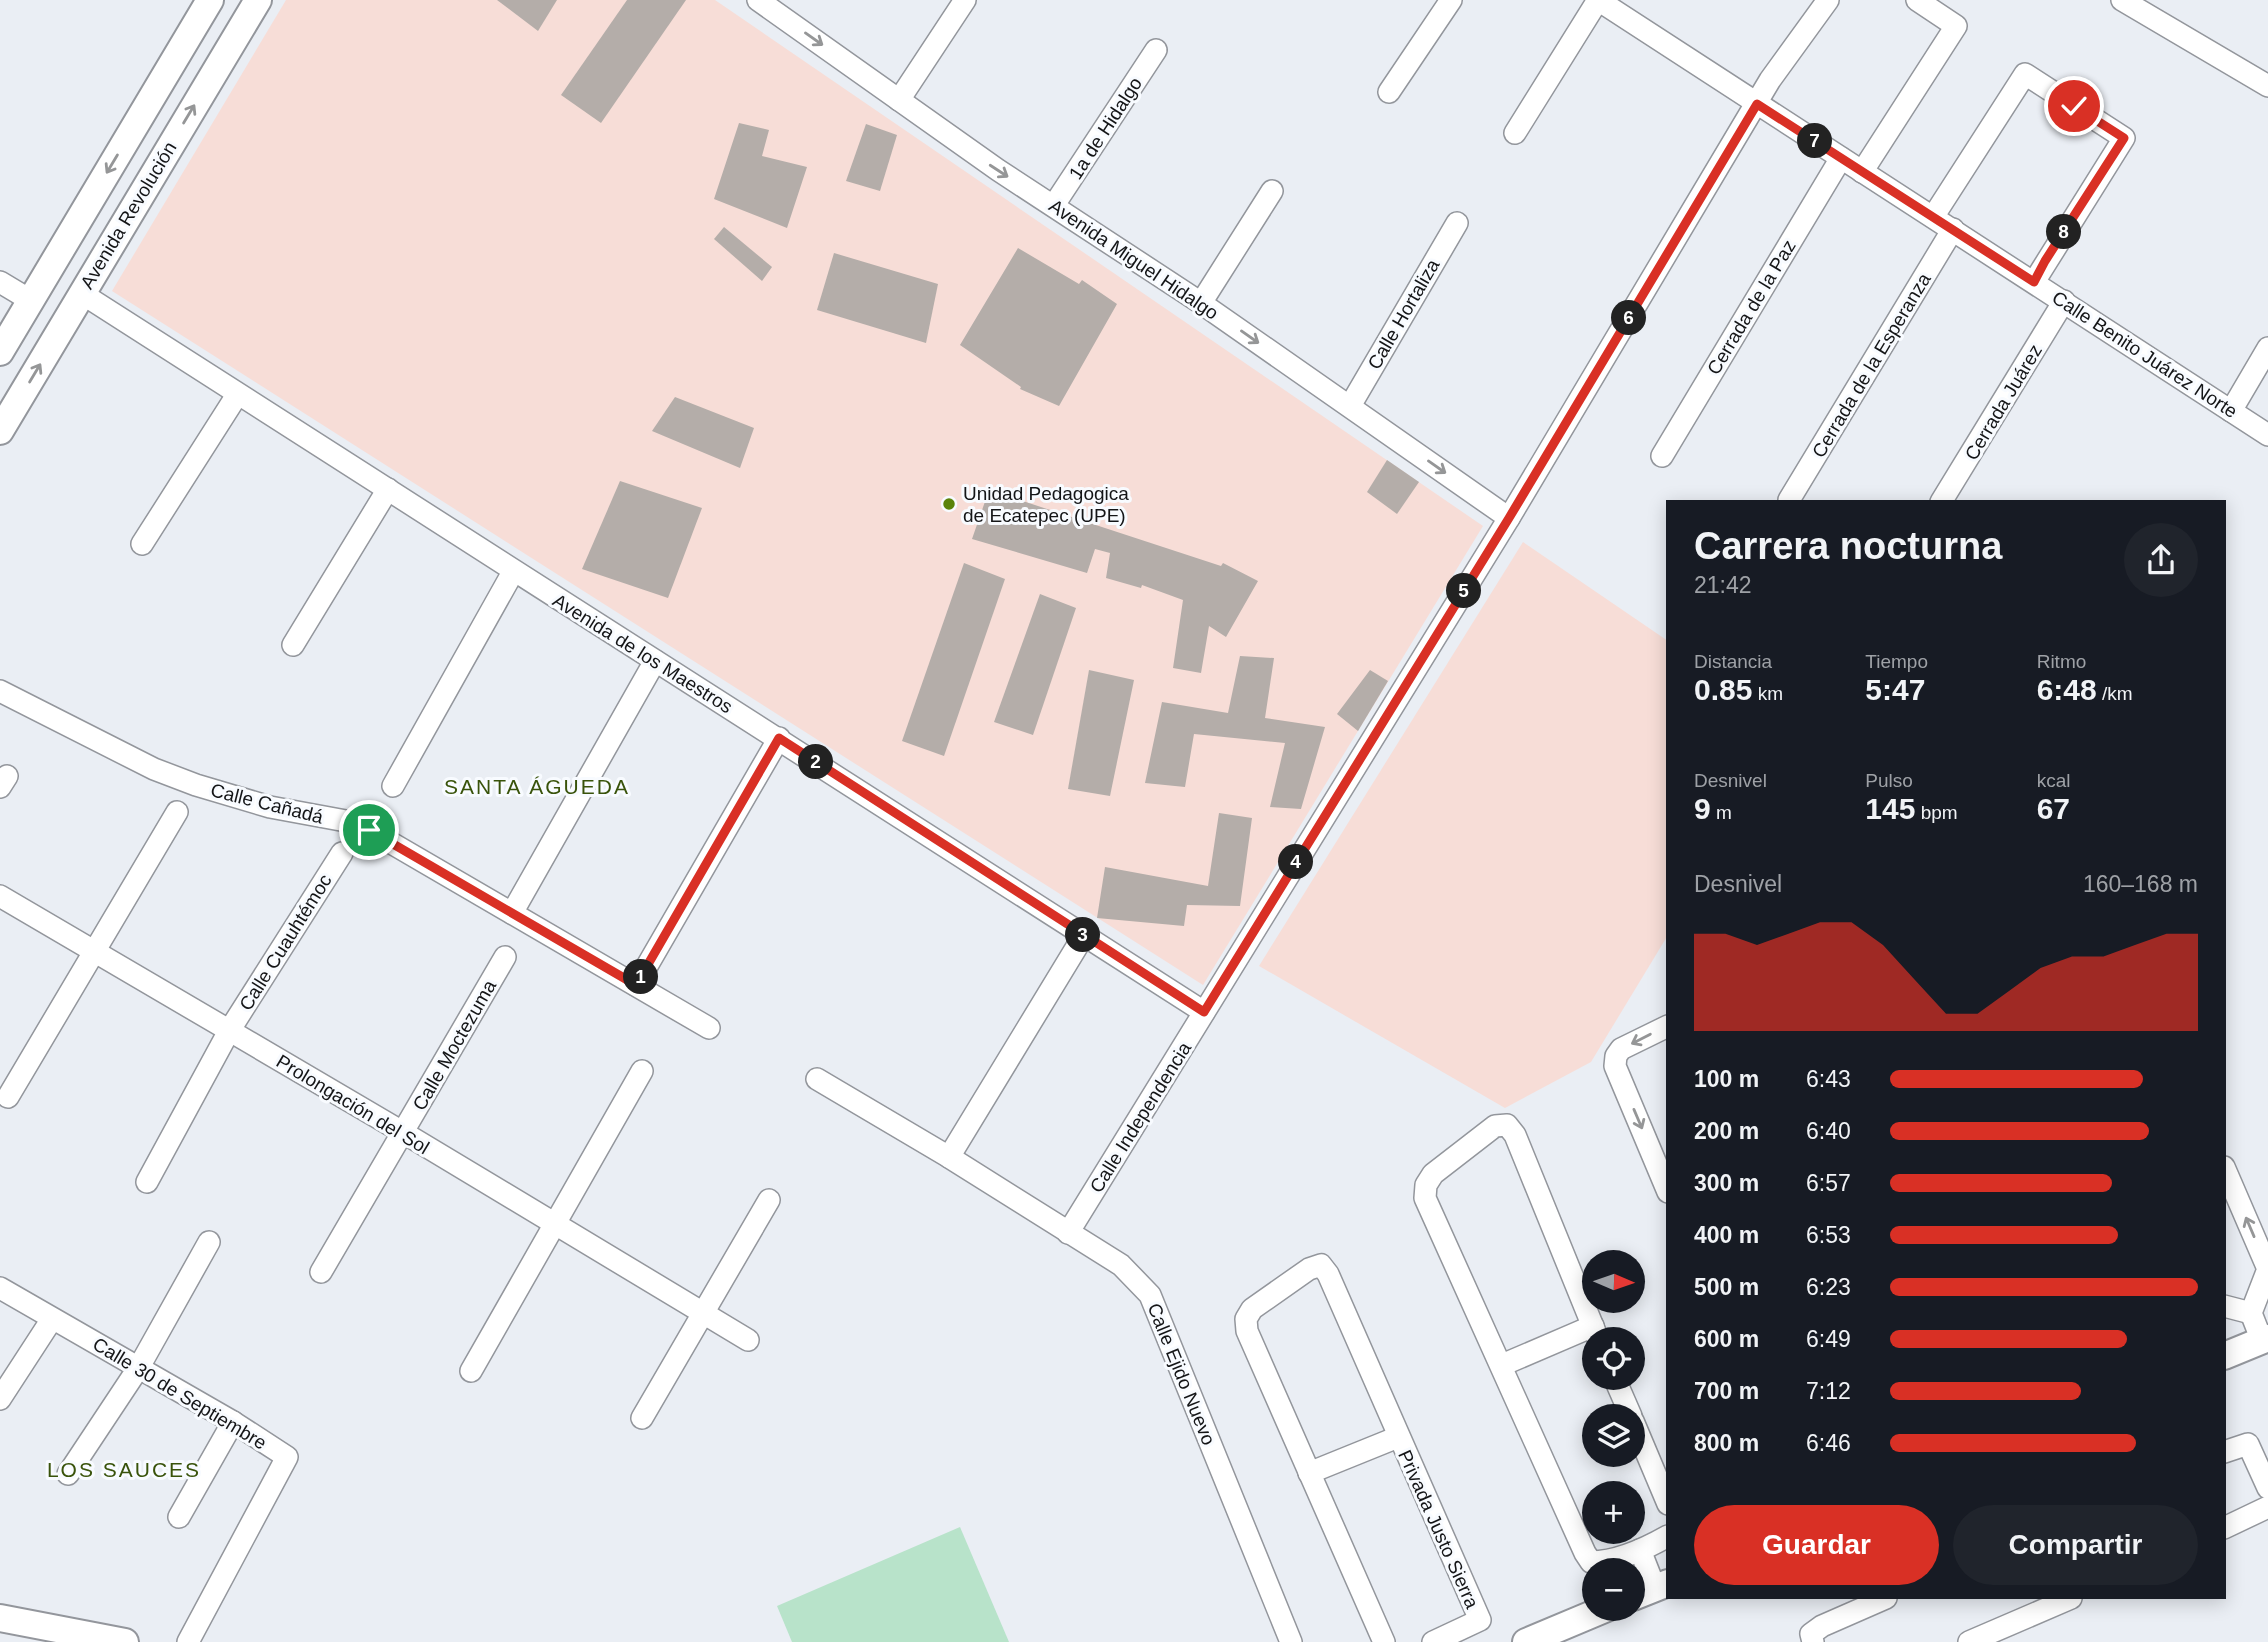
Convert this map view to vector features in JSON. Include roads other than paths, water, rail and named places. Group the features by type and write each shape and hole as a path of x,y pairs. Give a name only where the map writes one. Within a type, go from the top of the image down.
{"main road":[{"name":"Avenida Revolución","path":"0,352 210,0"},
{"name":"Avenida Revolución","path":"0,431 258,0"},
{"path":"2226,1355 2265,1339"},
{"path":"0,1618 125,1642"},
{"path":"1526,1642 1582,1618"}],"street":[{"name":"Avenida Miguel Hidalgo","path":"758,0 998,170 1201,303 1509,518"},
{"path":"899,100 965,0"},
{"path":"1389,92 1451,0"},
{"path":"1515,133 1598,0"},
{"name":"Calle Benito Juárez Norte","path":"1598,0 2268,435"},
{"name":"Calle Independencia","path":"1068,1233 1509,518 1770,80 1828,0"},
{"path":"1862,172 1956,26 1917,0"},
{"path":"2122,0 2268,86"},
{"name":"1a de Hidalgo","path":"1054,205 1156,50"},
{"path":"1933,217 2025,74 2124,138 2034,282"},
{"name":"Cerrada de la Paz","path":"1662,456 1841,158"},
{"path":"1201,303 1272,191"},
{"name":"Calle Hortaliza","path":"1350,406 1457,223"},
{"name":"Cerrada de la Esperanza","path":"1789,500 1953,229"},
{"path":"0,282 30,300"},
{"name":"Avenida de los Maestros","path":"81,293 1204,1012"},
{"name":"Cerrada Juárez","path":"1942,500 2064,301"},
{"path":"2231,411 2268,348"},
{"path":"142,544 237,395"},
{"path":"293,646 388,489"},
{"path":"393,786 513,572"},
{"path":"512,913 655,662"},
{"name":"Calle Cañadá","path":"0,691 154,769 196,785 270,807 346,821 369,830 709,1028"},
{"path":"636,985 779,738"},
{"path":"8,1097 177,812"},
{"name":"Calle Cuauhtémoc","path":"147,1182 229,1031 342,853"},
{"name":"Prolongación del Sol","path":"0,896 404,1133 747,1340"},
{"path":"949,1157 1084,935"},
{"name":"Calle Moctezuma","path":"321,1272 505,957"},
{"path":"1666,1027 1621,1049 1616,1056 1615,1066 1666,1187"},
{"path":"471,1371 642,1071"},
{"name":"Calle Ejido Nuevo","path":"817,1079 949,1157 1121,1265 1150,1296 1291,1642"},
{"path":"1593,1327 1515,1135 1507,1125 1495,1126 1433,1174 1426,1185 1425,1198 1591,1562 1605,1562 1640,1550 1666,1537"},
{"path":"2226,1172 2267,1269 2251,1313"},
{"path":"642,1418 769,1200"},
{"path":"68,1474 139,1367 209,1242"},
{"name":"Privada Justo Sierra","path":"1384,1642 1247,1331 1246,1319 1252,1309 1309,1269 1321,1265 1328,1274 1479,1620 1438,1641"},
{"name":"Calle 30 de Septiembre","path":"0,1288 233,1422 287,1457 187,1642"},
{"path":"2226,1307 2251,1313 2265,1339"},
{"path":"0,1399 52,1319"},
{"path":"1502,1365 1582,1337"},
{"path":"178,1517 233,1422"},
{"name":"Privada Justo Sierra","path":"1309,1473 1398,1437"},
{"path":"2226,1451 2248,1444 2268,1488"},
{"path":"1645,1449 1666,1499"},
{"path":"2226,1527 2268,1507"},
{"path":"1640,1550 1652,1589"},
{"path":"1813,1642 1811,1634 1822,1626 1884,1599"},
{"path":"1969,1642 2066,1599"}],"place":[{"name":"Unidad Pedagogica de Ecatepec (UPE)","path":"949,504"}],"district":[{"name":"SANTA ÁGUEDA","path":"537,787"},
{"name":"LOS SAUCES","path":"124,1470"}]}
